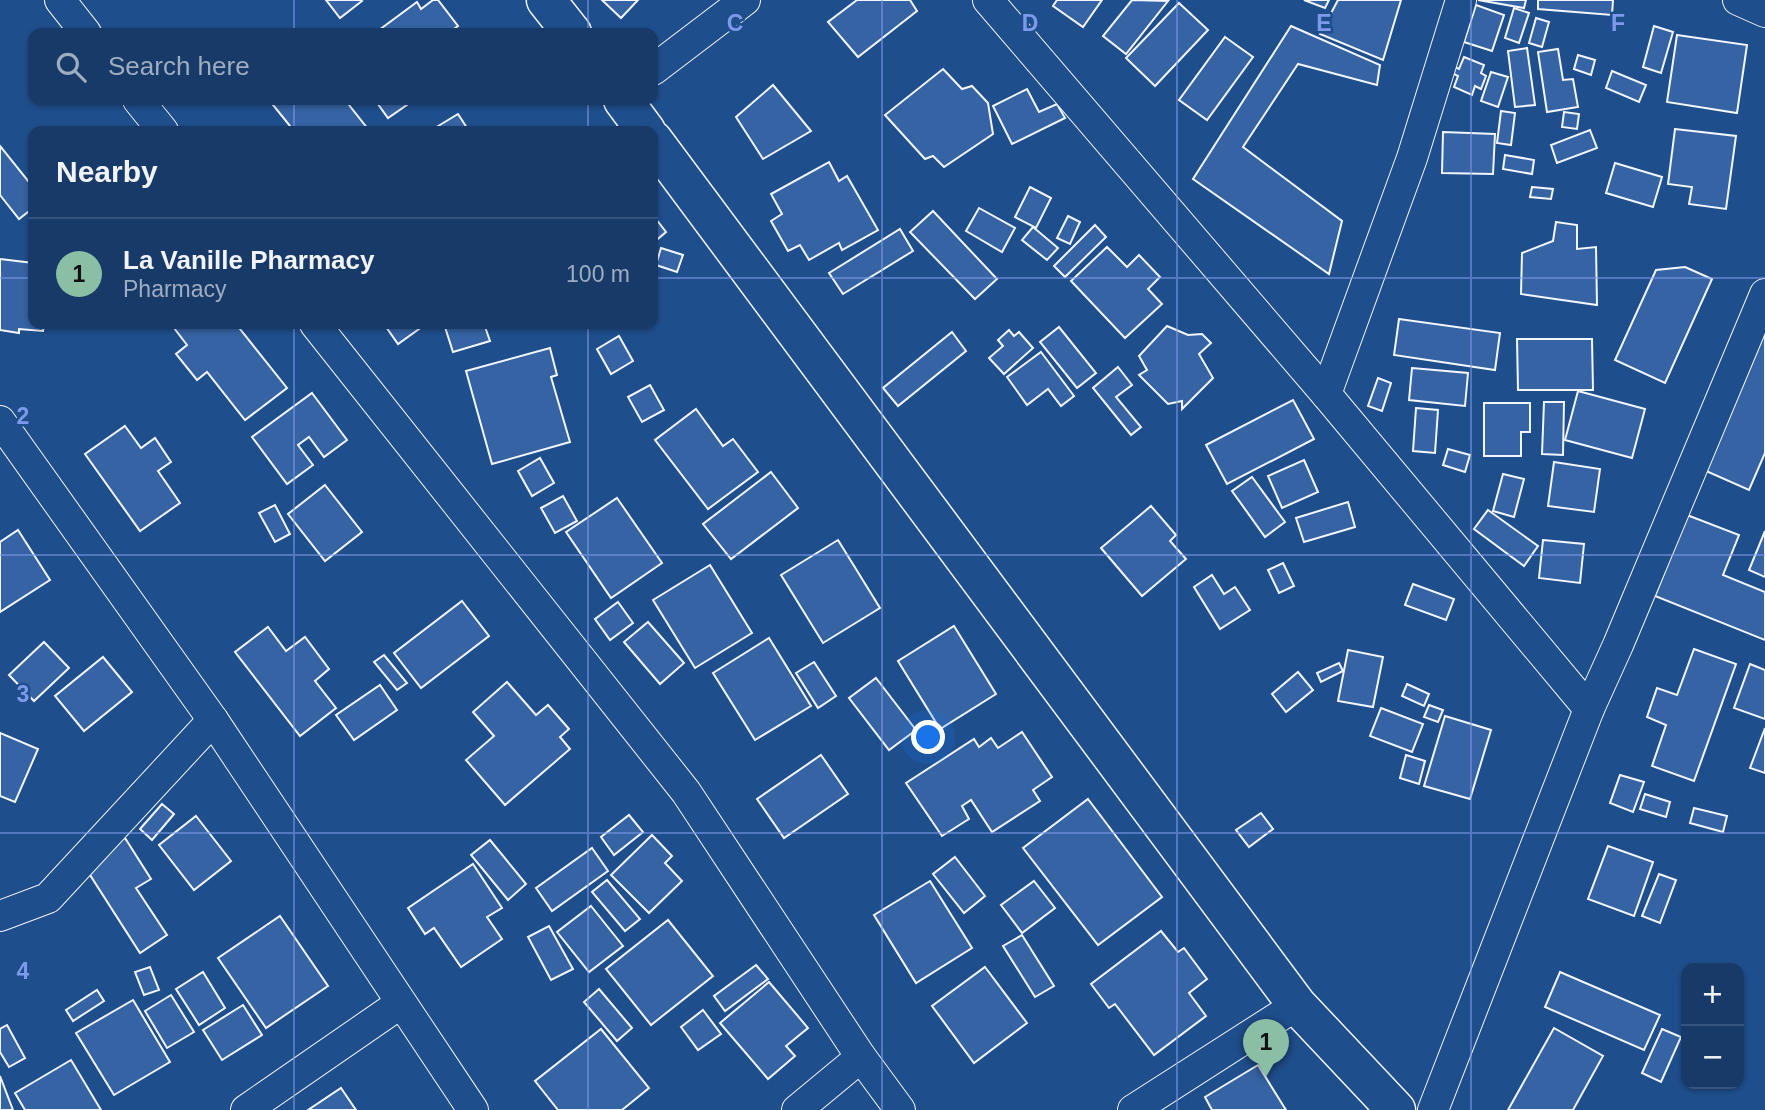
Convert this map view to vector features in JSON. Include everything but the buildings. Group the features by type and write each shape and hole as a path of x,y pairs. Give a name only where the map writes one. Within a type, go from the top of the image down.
{"street":[{"path":"60,0 82,28"},
{"path":"546,0 568,28"},
{"path":"658,66 745,0"},
{"path":"988,0 1326,394 1589,709"},
{"path":"1326,394 1412,158 1461,0"},
{"path":"1738,0 1765,12"},
{"path":"142,105 159,126"},
{"path":"627,105 642,126"},
{"path":"658,147 1297,1005 1396,1110"},
{"path":"1433,1110 1589,709 1765,294"},
{"path":"319,329 686,792 861,1057 900,1110"},
{"path":"0,421 213,720 473,1110"},
{"path":"0,916 48,898 213,720"},
{"path":"246,1110 401,1003"},
{"path":"1133,1110 1297,1005"},
{"path":"797,1110 861,1057"}],"place":[{"name":"La Vanille Pharmacy","path":"1266,1077"}]}
